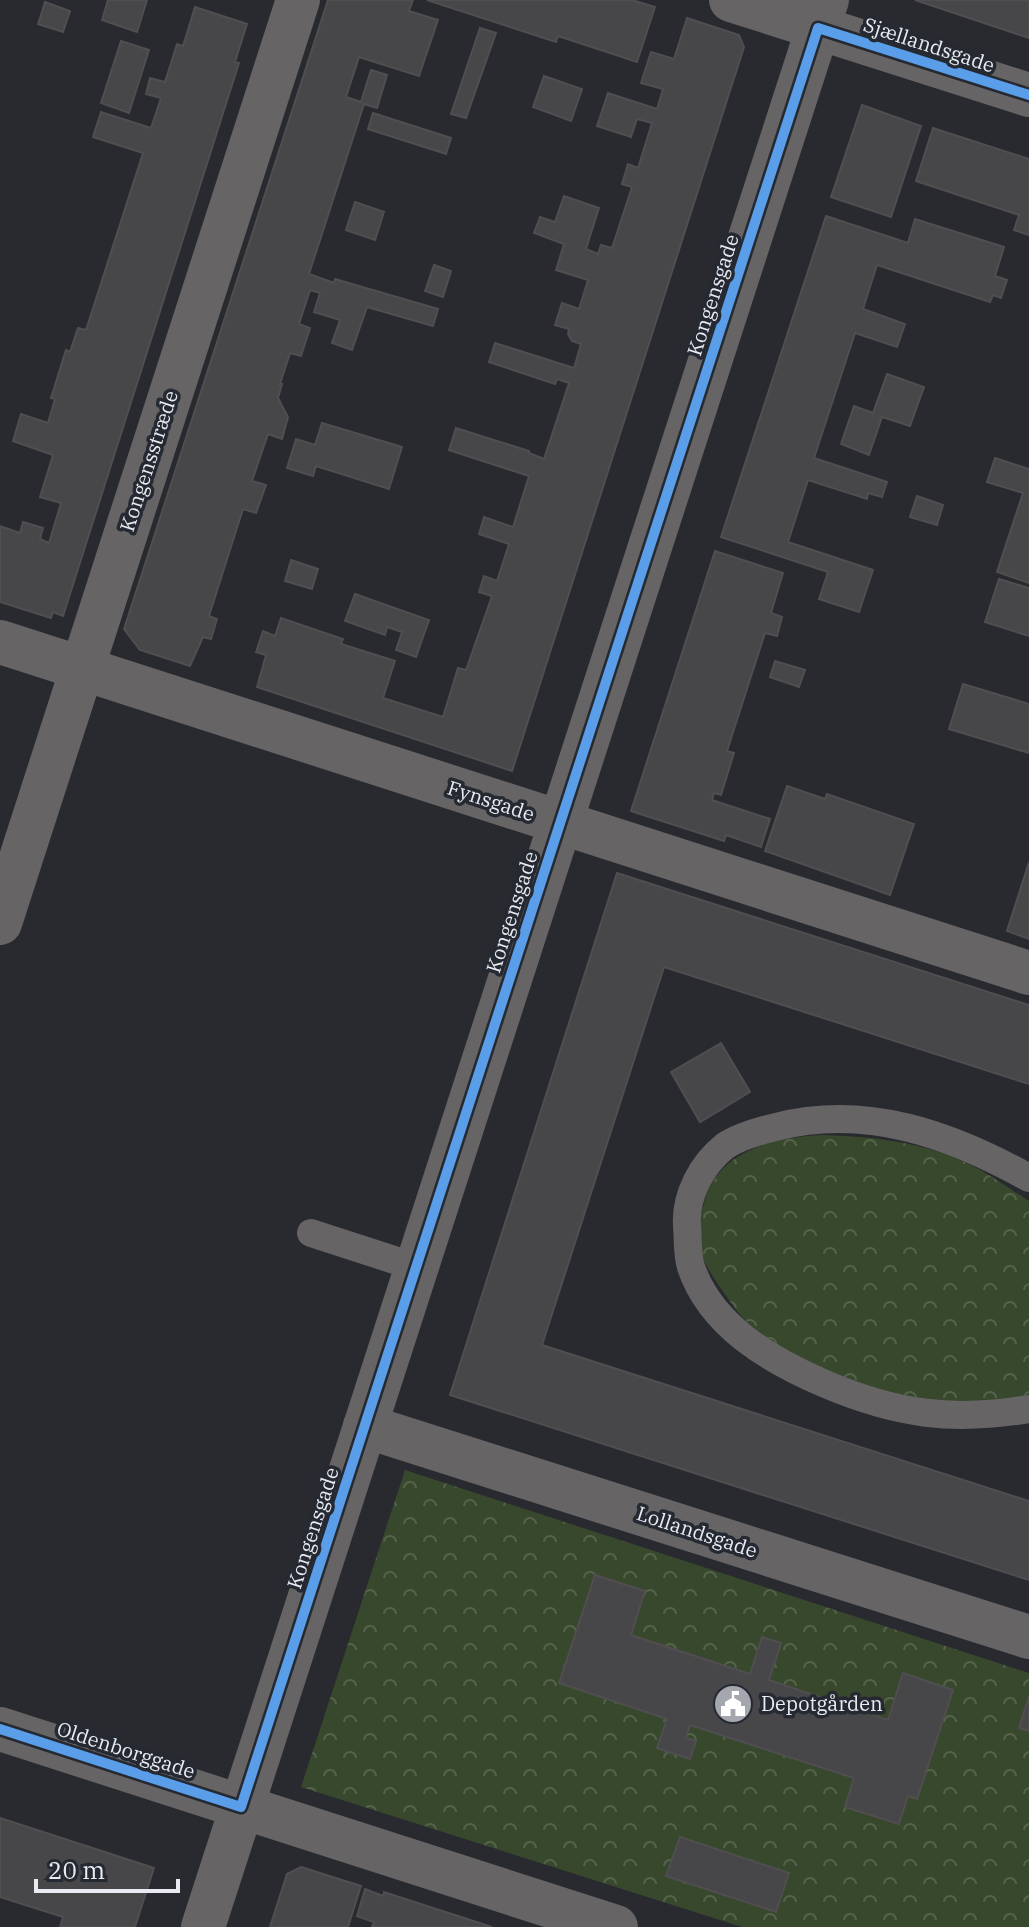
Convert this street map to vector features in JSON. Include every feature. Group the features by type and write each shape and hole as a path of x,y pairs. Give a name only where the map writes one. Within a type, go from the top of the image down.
{"street":[{"name":"Kongensstræde","path":"0,923 298,0"},
{"name":"Sjællandsgade","path":"731,0 823,14 1029,95"},
{"name":"Kongensgade","path":"203,1927 823,14"},
{"name":"Fynsgade","path":"0,642 1029,973"},
{"name":"Lollandsgade","path":"365,1426 1029,1637"},
{"name":"Oldenborggade","path":"0,1729 616,1927"}],"lane":[{"path":"1029,1178 953,1140 914,1128 849,1118 803,1119 755,1132 725,1147 703,1171 692,1191 687,1213 690,1266 709,1303 743,1339 794,1370 845,1392 895,1408 951,1416 994,1415 1029,1409"},
{"path":"311,1233 416,1267"}],"green space":[{"path":"820,1135 878,1139 935,1151 978,1169 1029,1201 1029,1396 1003,1402 948,1404 889,1396 837,1377 787,1352 738,1312 711,1274 699,1246 698,1226 711,1185 734,1159 749,1151 783,1140"},
{"path":"405,1470 1029,1673 1029,1927 742,1927 301,1787"}],"building":[{"path":"108,0 147,0 137,32 102,20"},
{"path":"328,0 413,0 409,11 438,20 419,76 359,57 346,97 361,102 371,70 387,75 377,108 364,104 309,274 438,309 433,326 367,307 352,350 332,343 340,320 314,312 320,293 310,290 299,324 310,328 301,356 290,353 280,384 278,398 288,417 282,439 268,434 252,481 266,485 256,513 243,509 209,616 217,619 211,639 203,637 190,666 140,650 124,629"},
{"path":"427,0 632,0 655,7 637,62 558,36 556,42"},
{"path":"915,0 1029,0 1029,38"},
{"path":"45,2 70,11 63,32 38,24"},
{"path":"195,7 247,24 235,62 239,63 63,616 53,612 51,618 0,602 0,526 20,533 23,522 43,528 40,539 49,543 61,503 40,497 53,455 13,441 21,414 48,423 55,399 51,398 66,350 70,352 78,328 86,330 143,153 93,137 101,112 151,128 161,98 146,94 150,78 165,82 177,44 183,46"},
{"path":"687,18 739,35 744,47 512,771 257,687 266,655 256,652 263,631 275,636 281,618 343,639 341,644 395,661 383,698 443,717 458,668 466,670 492,596 479,592 484,576 497,581 509,544 479,534 484,517 513,527 529,476 449,450 456,428 529,451 544,459 569,383 557,379 555,384 489,362 495,343 574,368 581,344 572,341 569,329 555,325 562,303 579,309 588,280 556,270 564,244 534,233 540,217 555,222 564,196 599,208 586,249 598,254 601,245 612,248 632,187 622,184 628,164 638,168 652,123 637,119 631,137 597,126 608,93 657,109 663,89 641,83 651,52 674,59"},
{"path":"480,28 496,33 466,118 451,114"},
{"path":"121,41 149,50 129,113 101,103"},
{"path":"544,76 582,89 571,121 533,107"},
{"path":"862,105 921,126 891,217 831,197"},
{"path":"373,113 451,138 446,154 368,129"},
{"path":"933,128 1029,159 1029,235 1014,230 1019,215 916,181"},
{"path":"355,202 384,212 375,240 346,230"},
{"path":"826,216 908,243 915,219 1004,247 995,276 1007,280 1001,298 993,295 990,302 877,265 863,309 905,324 897,347 855,333 814,458 887,482 882,497 868,493 867,499 808,480 788,542 873,570 859,612 819,599 828,572 721,537"},
{"path":"434,265 451,271 443,297 425,291"},
{"path":"887,374 924,387 910,426 882,417 869,455 841,444 854,406 873,413"},
{"path":"322,423 402,447 389,489 316,466 313,476 287,468 296,439 315,445"},
{"path":"995,458 1029,469 1029,583 997,572 1023,493 987,482"},
{"path":"917,496 943,505 937,525 910,517"},
{"path":"715,551 783,573 771,613 782,617 777,636 765,633 727,751 734,753 721,795 714,793 712,800 770,819 761,847 726,835 724,841 631,811"},
{"path":"291,560 318,569 312,589 285,581"},
{"path":"999,579 1029,588 1029,636 985,622"},
{"path":"355,594 429,620 416,657 396,650 402,632 387,627 385,635 345,621"},
{"path":"775,661 805,670 799,687 770,677"},
{"path":"963,684 1029,704 1029,753 949,729"},
{"path":"787,786 825,799 827,794 914,824 890,895 765,851"},
{"path":"1029,862 1029,939 1007,931"},
{"path":"617,873 1029,1005 1029,1084 664,967 542,1345 1029,1501 1029,1580 450,1395"},
{"path":"721,1043 750,1092 700,1122 671,1072"},
{"name":"Depotgården","path":"595,1575 645,1591 631,1635 750,1674 762,1637 781,1643 769,1680 888,1720 903,1673 953,1690 917,1799 908,1796 899,1824 845,1807 854,1778 690,1725 686,1738 696,1741 690,1759 657,1748 667,1719 559,1683"},
{"path":"1029,1696 1029,1731 1019,1728"},
{"path":"0,1818 154,1868 135,1927 60,1927 63,1917 0,1897"},
{"path":"680,1837 789,1873 776,1912 666,1876"},
{"path":"301,1867 361,1886 348,1927 270,1927 287,1874"},
{"path":"365,1889 383,1896 384,1892 492,1927 372,1927 374,1922 357,1916"}],"cycle path":[{"path":"0,1729 241,1807 818,28 1029,95"}],"place":[{"name":"Depotgården","path":"733,1704"}]}
